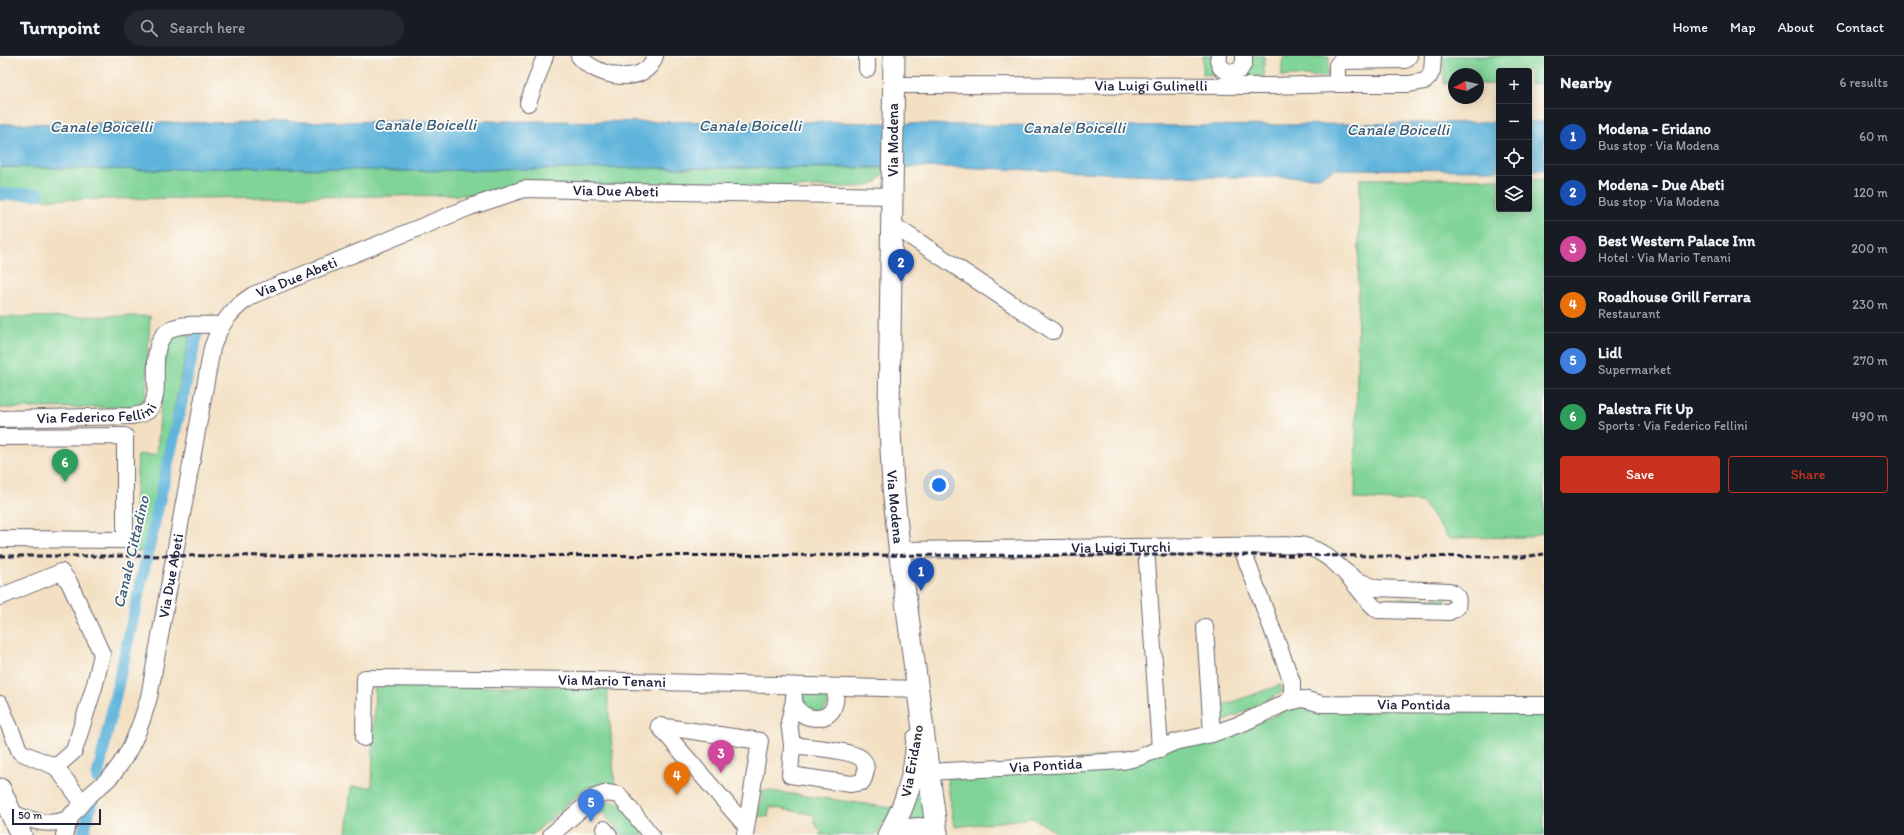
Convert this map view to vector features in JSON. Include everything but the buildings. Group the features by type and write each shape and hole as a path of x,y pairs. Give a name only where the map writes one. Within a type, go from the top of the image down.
{"main road":[{"name":"Via Modena","path":"894,56 893,225 889,410 893,487 936,834"},
{"name":"Via Eridano","path":"888,835 904,806 912,778 917,744 919,698"},
{"path":"0,789 21,835"},
{"path":"895,835 910,828 928,829 936,834"}],"street":[{"path":"528,103 545,56"},
{"path":"579,56 588,66 608,75 630,75 638,74 648,69 655,56"},
{"path":"1219,56 1218,60 1221,68 1231,73 1240,70 1244,63 1244,56"},
{"path":"1337,84 1337,65 1341,61 1405,60 1408,56"},
{"name":"Via Luigi Gulinelli","path":"893,85 1253,86 1409,84 1425,81 1429,77 1432,71 1433,56"},
{"name":"Via Due Abeti","path":"11,813 30,820 45,823 64,821 113,774 129,750 140,726 147,702 209,360 214,341 222,325 234,308 253,295 470,206 524,190 893,196"},
{"path":"893,225 1053,331"},
{"name":"Via Federico Fellini","path":"0,419 132,416 146,412 150,409 154,398 157,347 162,337 177,327 222,325"},
{"path":"84,417 85,437"},
{"path":"0,437 125,436 125,540 0,539"},
{"path":"1241,546 1291,678 1294,689 1292,696 1285,704"},
{"name":"Via Luigi Turchi","path":"900,550 1300,546 1310,547 1326,556 1356,580 1376,588 1449,591 1457,596 1459,602 1457,607 1449,612 1378,610 1372,606 1337,565"},
{"path":"1146,547 1160,749"},
{"path":"0,597 61,572 70,582 102,654 95,684 74,751 56,768"},
{"path":"1205,627 1212,734"},
{"name":"Via Mario Tenani","path":"364,738 365,678 590,680 794,693 836,687 919,698"},
{"path":"794,693 795,707 802,715 810,717 823,717 828,715 834,706 836,687"},
{"path":"792,745 789,722 794,693"},
{"name":"Via Pontida","path":"929,772 1123,761 1160,749 1175,742 1212,734 1243,723 1285,704 1308,699 1322,704 1544,705"},
{"path":"0,704 20,752 56,768 77,808"},
{"path":"659,726 760,741 745,830 725,802 659,726"},
{"path":"551,835 595,797 607,793 619,795 651,835"},
{"name":"Via Due Abeti","path":"64,835 77,808"}],"green space":[{"path":"1203,56 1212,56 1212,75 1203,74"},
{"path":"1248,56 1264,56 1264,77 1248,76"},
{"path":"1284,56 1329,56 1328,76 1282,76 1282,63"},
{"path":"1443,56 1544,56 1544,84 1532,84 1532,68 1496,68 1496,84 1484,84 1484,68 1448,68 1448,84 1444,84"},
{"path":"0,167 158,170 245,167 402,171 628,168 888,168 876,183 859,187 507,187 473,195 0,200"},
{"path":"1360,179 1496,179 1496,212 1532,212 1532,179 1544,179 1544,532 1530,537 1448,538 1422,502 1355,499"},
{"path":"150,316 146,394 141,404 132,407 0,408 0,317"},
{"path":"178,334 190,334 144,551 133,551 138,455 157,454 165,349 169,339"},
{"path":"1446,598 1446,607 1379,608 1379,599"},
{"path":"375,685 607,687 615,785 587,787 532,835 346,835 351,787 372,787"},
{"path":"1280,685 1283,692 1221,723 1219,707"},
{"path":"807,693 821,693 829,697 830,700 823,712 807,711 800,700 802,696"},
{"path":"1308,705 1544,714 1544,835 1061,835 1033,818 954,827 947,778 1213,741 1284,711"},
{"path":"918,764 927,821 908,822 906,811"},
{"path":"763,790 893,808 876,835 819,835 822,833 814,823 815,815 770,807 768,817 758,816"},
{"path":"606,802 618,802 645,835 622,835 599,808"}],"water":[{"name":"Canale Boicelli","path":"453,121 835,122 965,125 1198,126 1496,122 1496,170 1335,169 1319,177 1210,177 954,167 628,168 402,171 245,167 158,170 0,167 0,124"},
{"path":"1532,122 1544,122 1544,170 1532,170"}],"waterway":[{"path":"0,194 39,194"},
{"name":"Canale Cittadino","path":"97,778 197,334"},
{"name":"Canale Cittadino","path":"83,835 92,801"}],"railway":[{"path":"0,556 1244,555 1522,557 1544,554"}],"place":[{"name":"Modena - Due Abeti","path":"901,282"},
{"name":"Palestra Fit Up","path":"65,482"},
{"name":"Modena - Eridano","path":"921,591"},
{"name":"Best Western Palace Inn","path":"721,773"},
{"name":"Roadhouse Grill Ferrara","path":"677,795"},
{"name":"Lidl","path":"591,822"}]}
